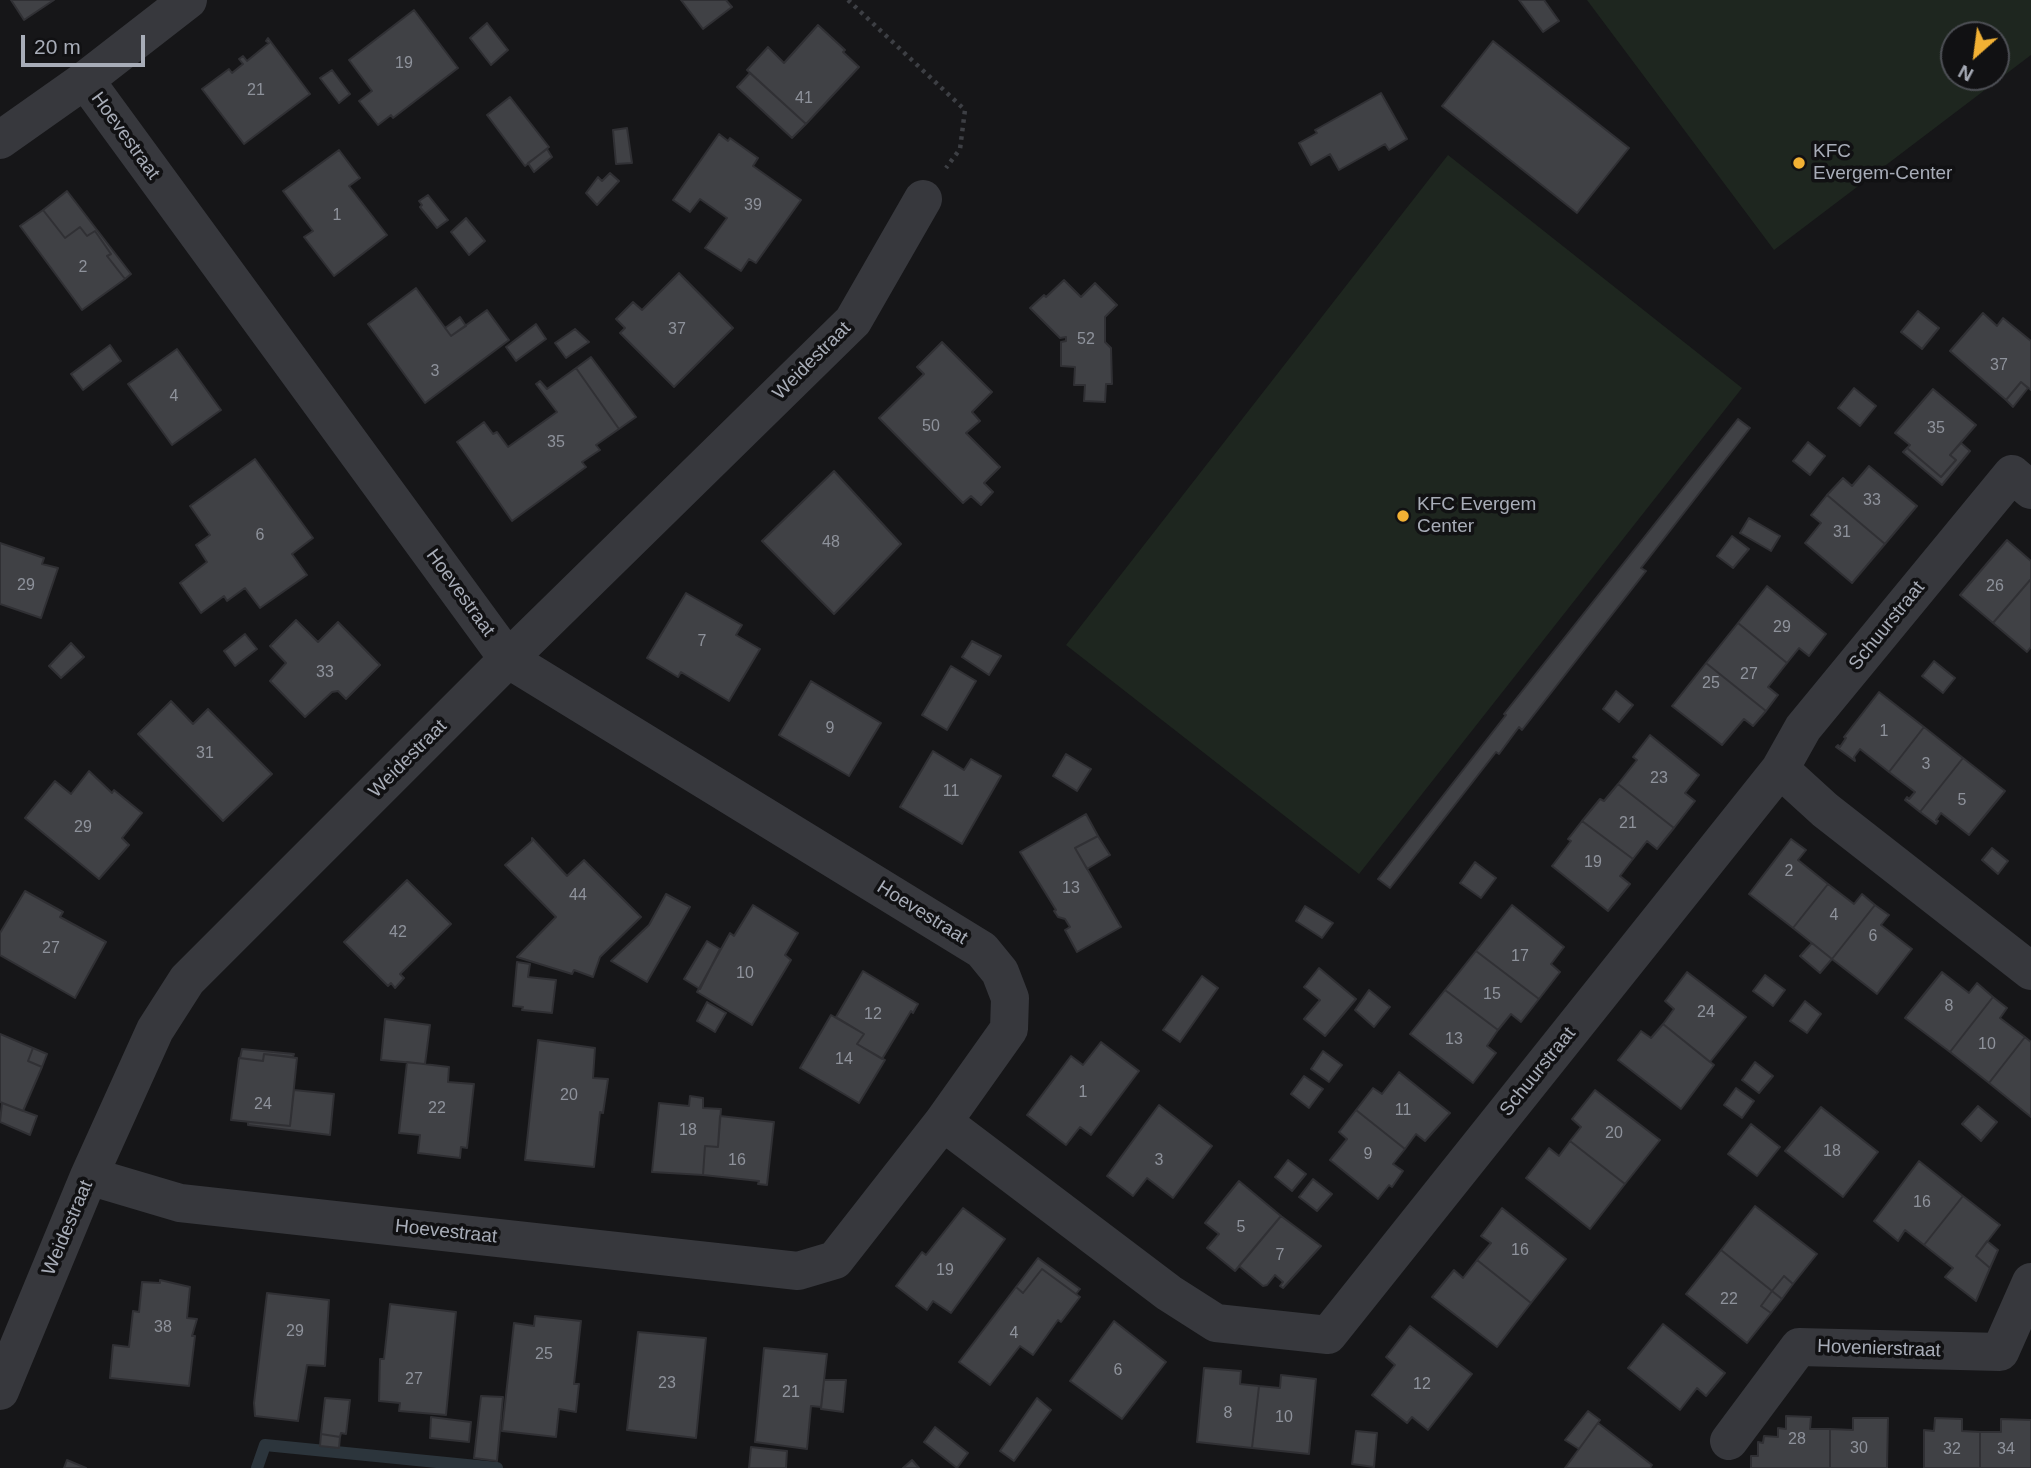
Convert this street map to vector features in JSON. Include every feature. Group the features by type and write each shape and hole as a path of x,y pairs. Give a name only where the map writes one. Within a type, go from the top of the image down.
{"street":[{"path":"0,140 85,80 188,0"},
{"name":"Hoevestraat","path":"85,80 508,659 982,950 1000,972 1010,998 1009,1029 943,1122 835,1260 798,1271 180,1203 89,1176"},
{"name":"Weidestraat","path":"0,1391 89,1176 155,1030 187,980 508,659 853,321 922,199"},
{"name":"Schuurstraat","path":"943,1122 1169,1293 1216,1323 1328,1335 1780,769 1803,728 2012,474 2031,490"},
{"path":"1780,769 1825,810 2031,971"},
{"name":"Hovenierstraat","path":"1729,1441 1799,1346 2000,1352 2031,1282"}],"path":[{"path":"848,0 965,110 960,149 922,199"}],"shaded area":[{"name":"KFC Evergem-Center","path":"1587,0 2031,0 2031,55 2010,71 2010,21 1940,21 1940,91 1984,91 1774,250"},
{"name":"KFC Evergem Center","path":"1448,155 1742,388 1359,874 1066,645"}],"building":[{"path":"11,0 54,0 24,20"},
{"path":"681,0 726,0 732,7 703,29"},
{"path":"1519,0 1544,0 1559,21 1543,32"},
{"path":"414,10 458,68 393,118 391,115 378,125 359,101 372,91 349,60"},
{"path":"487,23 508,50 491,65 470,38"},
{"path":"818,25 859,67 806,124 747,70 768,47 784,63"},
{"path":"268,38 310,94 244,144 202,89 229,69 232,73 243,64 239,59 243,56 247,61 269,43 266,41"},
{"path":"1493,41 1629,148 1577,213 1442,106"},
{"path":"332,70 350,94 339,103 320,78"},
{"path":"750,73 806,124 792,138 737,87"},
{"path":"1381,93 1407,139 1389,150 1385,144 1339,170 1330,154 1311,165 1299,143 1317,133 1315,130"},
{"path":"510,97 549,147 525,166 487,115"},
{"path":"627,128 632,163 616,164 613,130"},
{"path":"719,134 728,141 730,138 758,158 753,166 801,200 756,263 749,259 741,271 705,248 727,218 700,199 690,212 673,200"},
{"path":"547,149 552,157 534,172 528,163"},
{"path":"339,150 360,178 349,186 387,235 334,276 304,237 313,231 283,191"},
{"path":"610,173 619,181 597,205 586,193 598,177 602,181"},
{"path":"67,191 131,274 125,279 107,256 111,254 95,231 87,236 80,227 65,238 43,210"},
{"path":"428,195 448,220 437,228 420,207 422,205 419,201"},
{"path":"43,210 65,238 80,227 87,236 95,231 111,254 107,256 125,279 82,310 20,226"},
{"path":"466,218 485,241 469,255 451,232"},
{"path":"679,273 733,328 674,387 620,333 625,328 616,319 633,302 642,310"},
{"path":"1064,280 1081,297 1095,283 1117,305 1105,317 1105,342 1111,348 1112,384 1106,384 1105,402 1084,401 1085,385 1074,385 1075,367 1061,366 1061,342 1066,341 1066,337 1060,338 1030,308"},
{"path":"416,288 451,336 487,310 509,340 425,403 368,324"},
{"path":"1918,311 1939,328 1922,349 1901,332"},
{"path":"1983,313 1997,326 2003,318 2031,341 2031,390 2021,382 2006,400 1950,351"},
{"path":"460,317 466,326 451,336 445,328"},
{"path":"536,324 546,339 516,361 506,347"},
{"path":"575,329 589,342 566,358 555,343"},
{"path":"942,342 992,392 972,412 980,421 966,433 1000,467 984,483 993,492 981,505 971,496 963,503 879,418 924,374 917,367"},
{"path":"110,345 121,361 83,390 71,374"},
{"path":"177,349 221,410 172,445 128,384"},
{"path":"591,357 636,417 619,429 576,368"},
{"path":"576,368 619,429 596,445 600,450 582,462 586,467 512,521 457,442 484,422 493,434 497,432 508,447 557,412 536,384 540,381 547,389"},
{"path":"2021,382 2028,388 2013,407 2006,400"},
{"path":"1854,388 1876,406 1860,426 1838,408"},
{"path":"1933,389 1976,425 1950,455 1956,460 1941,477 1907,448 1910,445 1895,433"},
{"path":"1738,419 1750,428 1641,568 1646,571 1522,730 1519,727 1499,754 1496,752 1390,888 1378,879 1506,715 1504,714"},
{"path":"1808,442 1825,456 1810,475 1793,461"},
{"path":"1961,443 1970,451 1942,485 1903,452 1907,448 1941,477 1956,460 1950,455"},
{"path":"255,459 313,538 292,554 307,575 260,608 245,588 227,601 224,596 201,613 180,583 207,562 196,545 210,535 190,506"},
{"path":"1869,466 1917,506 1885,544 1827,495 1843,478 1852,486"},
{"path":"834,471 901,544 834,614 762,541"},
{"path":"1827,495 1885,544 1852,583 1805,543 1821,523 1811,515"},
{"path":"1749,518 1780,536 1771,551 1740,533"},
{"path":"1732,536 1749,549 1733,568 1717,556"},
{"path":"2007,540 2031,561 2031,579 1993,623 1960,595"},
{"path":"0,543 44,558 42,564 58,568 41,618 0,604"},
{"path":"2031,579 2031,647 2027,652 1993,623"},
{"path":"1767,586 1826,634 1809,656 1799,648 1787,663 1738,623"},
{"path":"686,593 742,625 736,635 760,649 729,701 681,672 678,677 647,658"},
{"path":"296,620 318,642 338,622 380,665 346,699 338,691 332,692 305,717 270,681 286,663 270,646"},
{"path":"1738,623 1787,663 1768,687 1778,695 1766,711 1706,663"},
{"path":"245,634 257,649 235,666 224,651"},
{"path":"972,641 1001,656 989,675 962,657"},
{"path":"71,643 84,657 61,678 49,666"},
{"path":"1934,661 1955,678 1943,693 1922,676"},
{"path":"1706,663 1766,711 1753,726 1744,719 1722,745 1672,706"},
{"path":"951,666 976,681 947,730 922,715"},
{"path":"811,681 881,723 849,776 779,735"},
{"path":"1616,691 1633,705 1619,722 1603,709"},
{"path":"1879,692 1924,727 1889,772 1860,749 1854,757 1855,761 1836,747 1840,747 1846,738 1844,737"},
{"path":"171,701 193,724 208,709 272,774 223,821 138,734"},
{"path":"1924,727 1963,758 1920,812 1905,800 1915,792 1889,772"},
{"path":"1650,735 1699,775 1685,793 1695,801 1674,828 1618,784 1637,760 1633,757"},
{"path":"933,751 964,770 971,759 1001,776 962,844 900,807"},
{"path":"1066,754 1091,769 1077,791 1053,776"},
{"path":"1963,758 2005,791 1969,835 1941,813 1936,824 1920,812"},
{"path":"89,771 112,793 114,790 142,813 122,838 129,845 99,879 25,818 55,781 71,794"},
{"path":"1618,784 1674,828 1657,849 1647,841 1633,859 1582,821 1600,799 1604,801"},
{"path":"1086,814 1098,836 1075,848 1121,927 1077,952 1065,930 1070,927 1065,919 1058,917 1054,911 1056,910 1020,852"},
{"path":"1582,821 1633,859 1620,876 1630,884 1608,911 1552,866"},
{"path":"1098,836 1110,855 1087,869 1075,848"},
{"path":"532,838 567,876 584,860 641,917 600,957 593,977 574,970 572,974 517,957 556,917 505,865 532,841"},
{"path":"1791,839 1806,850 1798,860 1828,884 1793,928 1749,894"},
{"path":"1992,848 2008,861 1998,874 1982,860"},
{"path":"1475,862 1496,878 1481,898 1460,883"},
{"path":"407,880 451,924 400,974 404,978 395,988 391,983 388,986 344,942"},
{"path":"1828,884 1854,904 1862,894 1875,905 1832,959 1793,928"},
{"path":"25,891 63,912 60,917 106,942 75,998 0,955 0,933"},
{"path":"666,894 690,907 647,982 611,961 649,925"},
{"path":"753,905 798,933 785,955 791,960 752,1025 697,992 730,933 734,936"},
{"path":"1512,905 1564,947 1551,964 1560,972 1539,999 1476,951"},
{"path":"1875,905 1889,915 1881,925 1912,949 1877,994 1832,959"},
{"path":"1305,906 1333,923 1322,938 1296,921"},
{"path":"707,941 720,949 700,989 684,979"},
{"path":"1812,943 1832,959 1820,973 1800,956"},
{"path":"1476,951 1539,999 1521,1022 1511,1014 1498,1030 1445,990"},
{"path":"517,962 530,964 528,977 556,980 552,1013 522,1010 523,1007 513,1006"},
{"path":"1319,968 1356,999 1325,1036 1304,1019 1320,1000 1304,987"},
{"path":"863,971 918,1004 882,1059 857,1044 864,1034 836,1017"},
{"path":"1687,972 1746,1017 1710,1062 1663,1024 1674,1009 1665,1001"},
{"path":"1942,972 1969,993 1977,983 1993,997 1950,1052 1905,1018"},
{"path":"1765,975 1785,990 1773,1006 1753,991"},
{"path":"1202,976 1218,988 1180,1042 1163,1030"},
{"path":"1369,990 1390,1007 1374,1027 1355,1010"},
{"path":"1445,990 1498,1030 1487,1046 1496,1053 1473,1083 1410,1034"},
{"path":"1993,997 2007,1008 2000,1018 2025,1037 1989,1083 1950,1052"},
{"path":"1805,1001 1821,1014 1807,1033 1790,1021"},
{"path":"707,1002 726,1013 715,1032 697,1021"},
{"path":"831,1015 864,1034 857,1044 885,1060 859,1103 800,1068"},
{"path":"385,1019 430,1025 425,1064 381,1060"},
{"path":"1663,1024 1714,1065 1681,1109 1618,1060 1641,1031 1651,1038"},
{"path":"0,1034 33,1048 28,1061 42,1067 23,1111 0,1102"},
{"path":"2025,1037 2031,1042 2031,1117 1989,1083"},
{"path":"538,1040 595,1048 593,1078 608,1079 603,1113 600,1112 594,1167 525,1160"},
{"path":"1101,1042 1139,1071 1091,1135 1080,1127 1066,1145 1027,1115 1071,1056 1083,1065"},
{"path":"33,1048 47,1054 42,1067 28,1061"},
{"path":"242,1049 294,1054 293,1057 264,1054 263,1061 240,1058"},
{"path":"1323,1051 1342,1065 1329,1082 1311,1069"},
{"path":"264,1054 297,1058 290,1126 231,1120 239,1058 263,1061"},
{"path":"407,1062 449,1067 448,1082 474,1084 467,1148 461,1147 460,1158 418,1153 420,1135 399,1133"},
{"path":"1755,1062 1773,1076 1759,1093 1742,1080"},
{"path":"1399,1072 1450,1113 1425,1141 1416,1134 1405,1149 1356,1110 1373,1088 1382,1094"},
{"path":"1304,1076 1323,1089 1309,1108 1291,1094"},
{"path":"1736,1088 1754,1101 1742,1118 1724,1105"},
{"path":"294,1090 334,1094 330,1135 248,1125 248,1122 290,1126"},
{"path":"1595,1090 1660,1140 1625,1184 1570,1141 1581,1127 1572,1119"},
{"path":"690,1096 703,1098 703,1108 721,1109 718,1147 705,1146 703,1175 652,1172 659,1103 689,1106"},
{"path":"2,1103 37,1116 30,1135 0,1122"},
{"path":"1159,1105 1212,1146 1173,1198 1147,1178 1133,1196 1107,1176"},
{"path":"1978,1106 1997,1122 1981,1141 1962,1124"},
{"path":"1821,1107 1878,1152 1843,1197 1785,1151"},
{"path":"1356,1110 1405,1149 1393,1164 1403,1171 1392,1187 1389,1185 1378,1199 1330,1160 1347,1139 1339,1132"},
{"path":"720,1116 774,1122 767,1185 758,1184 759,1181 703,1175 705,1146 718,1147"},
{"path":"1751,1124 1780,1147 1757,1176 1728,1154"},
{"path":"1570,1141 1625,1184 1590,1229 1526,1178 1549,1148 1559,1156"},
{"path":"1288,1160 1306,1174 1292,1191 1275,1177"},
{"path":"1919,1161 1963,1196 1924,1245 1905,1230 1898,1241 1874,1221"},
{"path":"1313,1179 1332,1194 1317,1211 1299,1197"},
{"path":"1239,1181 1281,1216 1235,1271 1207,1248 1219,1234 1205,1223"},
{"path":"1963,1196 2000,1225 1976,1256 1990,1268 1976,1301 1945,1277 1953,1268 1924,1245"},
{"path":"1755,1206 1817,1254 1793,1284 1784,1276 1772,1291 1721,1250"},
{"path":"963,1208 1005,1239 951,1313 933,1301 927,1310 896,1286 922,1252 926,1255"},
{"path":"1502,1208 1566,1259 1531,1303 1477,1260 1491,1243 1481,1236"},
{"path":"1281,1216 1321,1246 1283,1288 1280,1286 1283,1282 1275,1275 1263,1286 1239,1266"},
{"path":"1987,1241 1998,1250 1990,1268 1976,1256"},
{"path":"1721,1250 1772,1291 1761,1306 1771,1313 1747,1343 1686,1294"},
{"path":"1038,1258 1080,1289 1076,1294 1042,1269 1023,1293 1016,1287"},
{"path":"1477,1260 1531,1303 1497,1347 1432,1297 1454,1270 1463,1278"},
{"path":"1042,1269 1080,1297 1061,1322 1058,1320 1033,1355 1020,1346 990,1385 959,1362 1016,1287 1023,1293"},
{"path":"1784,1276 1793,1284 1782,1299 1772,1291"},
{"path":"160,1280 190,1287 187,1318 197,1319 192,1336 195,1336 189,1386 110,1378 113,1345 129,1347 133,1311 139,1312 142,1282 160,1283"},
{"path":"1772,1291 1782,1299 1771,1313 1761,1306"},
{"path":"267,1293 329,1300 325,1366 307,1365 298,1421 255,1416 254,1403"},
{"path":"390,1304 456,1312 446,1415 399,1411 400,1403 379,1401 380,1359 384,1359"},
{"path":"535,1316 581,1321 574,1384 579,1384 576,1412 559,1409 556,1437 502,1431 514,1323 534,1326"},
{"path":"1114,1321 1166,1362 1122,1419 1070,1381"},
{"path":"1663,1324 1725,1373 1706,1396 1697,1388 1680,1410 1628,1368"},
{"path":"1410,1326 1472,1374 1428,1430 1412,1417 1407,1423 1372,1395 1395,1365 1386,1357"},
{"path":"638,1332 706,1338 696,1438 627,1430"},
{"path":"764,1348 827,1354 821,1407 811,1406 807,1449 755,1442"},
{"path":"1204,1368 1241,1371 1240,1384 1259,1386 1252,1448 1197,1442"},
{"path":"1281,1375 1316,1379 1309,1454 1252,1448 1259,1386 1280,1388"},
{"path":"824,1380 846,1380 843,1412 821,1409"},
{"path":"481,1396 503,1397 497,1461 474,1458"},
{"path":"325,1398 350,1400 346,1434 341,1433 340,1437 321,1434"},
{"path":"1037,1398 1051,1410 1014,1461 1000,1451"},
{"path":"1588,1411 1600,1420 1579,1449 1565,1440"},
{"path":"1786,1416 1811,1417 1810,1429 1830,1429 1830,1468 1751,1468 1751,1456 1758,1456 1758,1442 1763,1443 1764,1436 1778,1437 1778,1428 1786,1429"},
{"path":"431,1417 471,1422 469,1442 430,1438"},
{"path":"1853,1418 1888,1418 1887,1468 1830,1468 1830,1429 1853,1430"},
{"path":"1935,1418 1962,1419 1962,1431 1980,1432 1980,1468 1924,1468 1924,1430 1934,1431"},
{"path":"2001,1419 2031,1420 2031,1468 1980,1468 1980,1432 2001,1432"},
{"path":"1598,1423 1652,1465 1650,1468 1565,1468"},
{"path":"935,1427 968,1453 957,1468 924,1442"},
{"path":"1356,1431 1377,1433 1374,1467 1352,1464"},
{"path":"321,1434 340,1437 339,1448 320,1446"},
{"path":"751,1447 787,1451 786,1468 749,1468"},
{"path":"67,1460 86,1468 64,1468"},
{"path":"912,1460 919,1468 903,1468"}],"waterway":[{"path":"257,1468 265,1445 497,1468"}],"place":[{"name":"KFC Evergem-Center","path":"1799,163"},
{"name":"KFC Evergem Center","path":"1403,516"}]}
